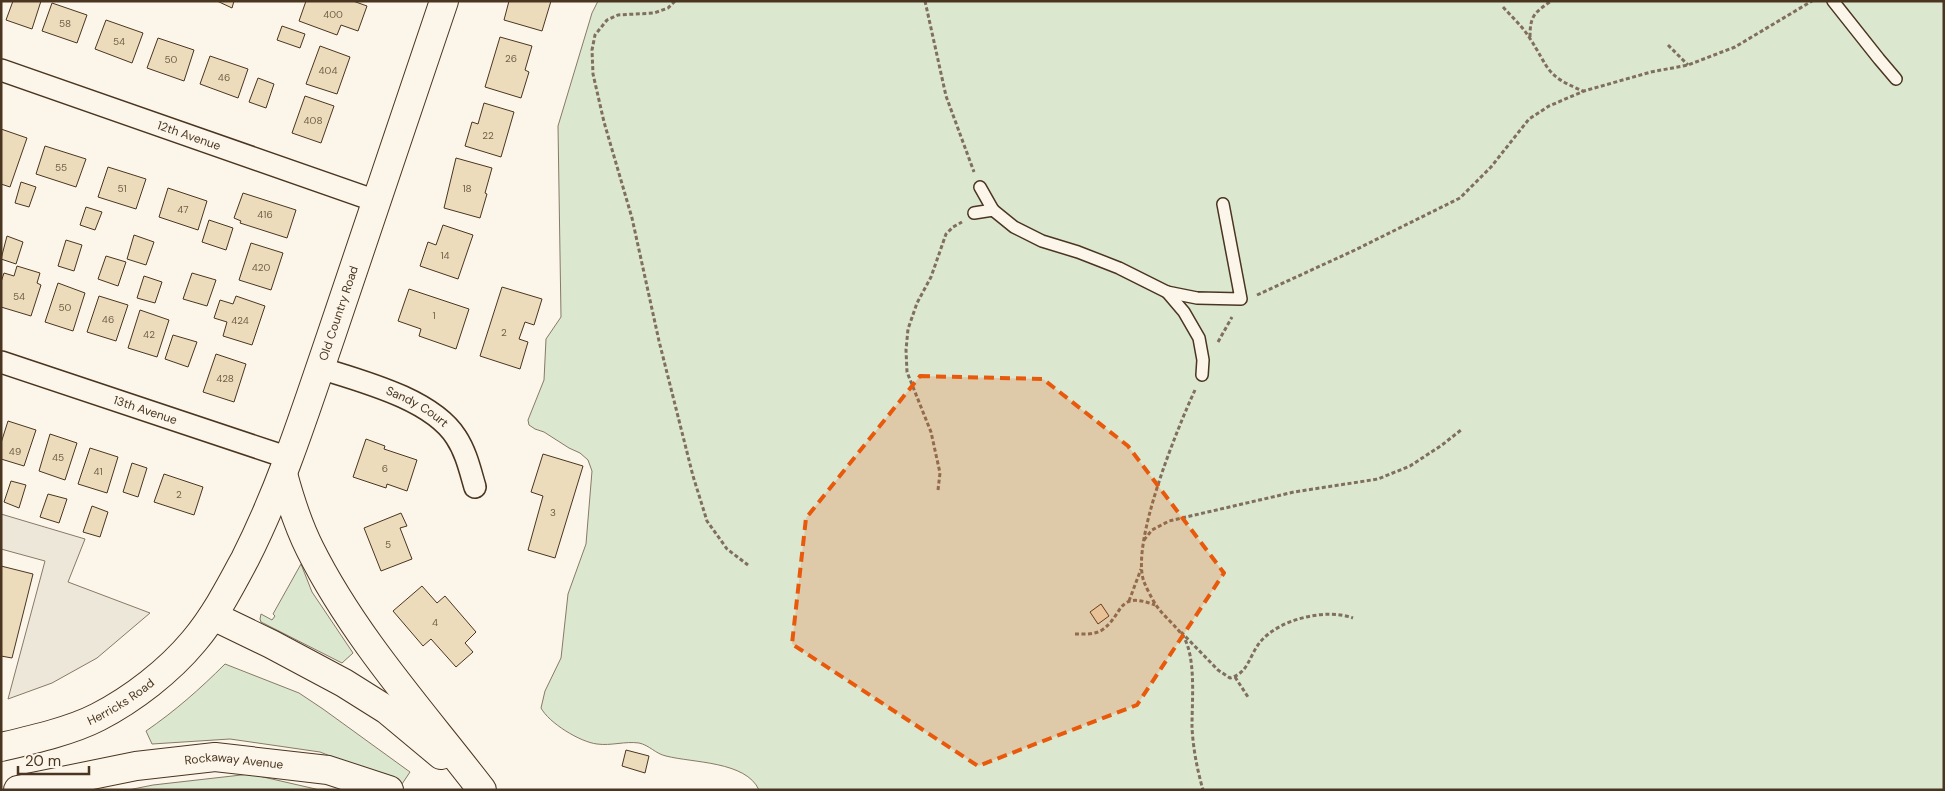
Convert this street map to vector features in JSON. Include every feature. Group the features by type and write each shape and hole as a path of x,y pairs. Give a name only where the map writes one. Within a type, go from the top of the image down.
{"main road":[{"name":"Old Country Road","path":"213,616 232,584 260,529 286,466 444,1"},
{"path":"286,466 299,524 310,549 358,631 482,790"},
{"path":"213,616 336,678 387,710 482,790"},
{"name":"Herricks Road","path":"1,747 45,736 105,713 138,692 172,663 194,641 213,616"},
{"name":"Rockaway Avenue","path":"18,790 136,766 215,757 328,770 389,790"}],"street":[{"name":"12th Avenue","path":"1,70 376,201"},
{"name":"13th Avenue","path":"1,362 286,466"},
{"name":"Sandy Court","path":"320,368 389,390 414,402 439,419 455,435 463,450 475,487"}],"lane":[{"path":"1833,1 1896,79"},
{"path":"980,187 993,210 1014,227 1042,241 1078,252 1119,268 1167,292 1197,298 1241,299 1223,204"},
{"path":"974,213 993,210"},
{"path":"1167,292 1184,312 1199,338 1203,360 1202,375"}],"path":[{"path":"674,1 668,8 654,14 618,15 607,20 595,35 592,50 593,74 604,122 632,218 659,341 704,512 715,535 727,549 748,565"},
{"path":"925,1 946,96 980,187"},
{"path":"1530,38 1530,23 1535,13 1551,1"},
{"path":"1353,618 1344,615 1328,615 1286,623 1270,632 1259,642 1248,665 1239,676 1230,678 1218,670 1156,605 1144,580 1140,561 1145,528 1167,459 1202,375 1241,299 1257,296 1460,198 1491,167 1529,119 1549,106 1584,91 1651,72 1688,65 1736,47 1812,1"},
{"path":"1503,7 1530,38 1550,73 1562,82 1584,91"},
{"path":"1668,45 1688,65"},
{"path":"938,490 940,472 931,432 908,372 906,350 908,329 917,303 931,277 946,234 974,213"},
{"path":"1144,540 1152,530 1169,521 1294,492 1360,483 1396,473 1442,445 1461,430"},
{"path":"1128,601 1142,568"},
{"path":"1075,634 1092,634 1103,629 1120,606 1128,601 1139,600 1156,605"},
{"path":"1172,623 1188,647 1195,754 1203,790"},
{"path":"1235,677 1248,697"}],"highlighted area":[{"path":"920,376 1043,379 1128,446 1224,573 1137,705 978,766 792,644 806,518"}],"green space":[{"path":"598,1 1944,1 1944,790 759,790 752,780 743,773 731,768 666,756 639,743 597,744 574,736 551,720 541,708 545,691 561,658 568,594 586,544 592,471 588,460 580,453 544,432 535,429 529,425 528,420 544,380 546,339 561,317 558,126 592,13"},
{"path":"301,564 312,592 353,653 342,663 261,622 261,614 272,620 275,616 273,614"},
{"path":"225,664 299,693 410,772 402,784 320,752 230,739 152,744 146,731 167,716"},
{"path":"250,774 320,790 128,790 153,785"}],"shaded area":[{"path":"1,514 85,539 68,582 150,613 97,658 52,683 8,699 45,561 1,549"}],"building":[{"path":"13,1 41,1 32,29 6,20"},
{"path":"217,1 234,1 232,8"},
{"path":"306,1 353,1 367,6 358,31 341,25 337,35 299,21"},
{"path":"509,1 551,1 542,31 504,20"},
{"path":"52,3 87,15 77,43 42,31"},
{"path":"106,20 143,33 132,63 95,49"},
{"path":"282,26 305,34 300,48 277,40"},
{"path":"500,37 532,46 525,70 529,72 521,98 485,87"},
{"path":"158,38 194,50 184,81 147,68"},
{"path":"320,46 350,57 337,94 306,84"},
{"path":"210,56 248,69 238,98 200,84"},
{"path":"258,78 274,84 266,108 249,102"},
{"path":"305,96 334,106 321,143 292,133"},
{"path":"484,103 514,112 501,157 465,146 472,122 478,124"},
{"path":"1,129 27,138 10,187 1,184"},
{"path":"45,146 86,159 76,187 36,174"},
{"path":"456,158 492,168 480,218 444,208"},
{"path":"108,167 146,179 136,209 98,197"},
{"path":"21,182 36,187 29,207 15,203"},
{"path":"168,188 207,201 198,230 159,217"},
{"path":"243,193 296,210 287,238 240,223 241,221 234,218"},
{"path":"86,207 102,212 95,230 80,225"},
{"path":"209,220 233,228 226,250 202,242"},
{"path":"443,225 473,235 458,279 420,266 428,242 436,245"},
{"path":"134,235 154,242 146,265 127,259"},
{"path":"7,236 23,242 16,264 1,259"},
{"path":"66,240 82,245 74,271 58,266"},
{"path":"251,243 283,253 271,290 239,280"},
{"path":"106,256 126,262 118,286 98,279"},
{"path":"17,266 40,273 37,283 41,285 31,316 1,307 1,282 4,273 14,276"},
{"path":"192,273 216,280 207,306 183,299"},
{"path":"144,276 162,282 155,303 137,298"},
{"path":"58,283 85,293 73,331 45,322"},
{"path":"502,287 542,299 534,325 525,322 519,339 528,342 520,369 480,356"},
{"path":"409,289 469,309 456,349 419,336 421,329 398,321"},
{"path":"99,296 128,305 116,341 87,332"},
{"path":"236,296 265,306 252,345 223,336 227,322 214,318 220,300 233,304"},
{"path":"140,310 169,320 157,357 128,348"},
{"path":"173,335 197,342 188,367 165,359"},
{"path":"216,354 246,364 234,402 203,392"},
{"path":"8,421 36,430 24,466 1,459 1,443"},
{"path":"50,434 77,443 65,480 39,471"},
{"path":"366,439 385,446 384,449 417,460 407,491 387,484 386,488 353,477"},
{"path":"90,448 118,457 107,493 78,484"},
{"path":"543,454 583,466 555,558 528,550 543,496 531,492"},
{"path":"132,463 147,468 138,497 123,492"},
{"path":"164,474 203,487 194,515 154,502"},
{"path":"11,481 26,485 19,508 4,502"},
{"path":"48,494 67,499 59,523 40,517"},
{"path":"92,506 108,512 100,537 83,532"},
{"path":"401,513 407,526 400,528 412,559 381,571 364,528"},
{"path":"1,566 33,574 12,658 1,656"},
{"path":"422,586 437,603 445,596 476,632 465,643 473,652 456,667 431,639 423,646 393,611"},
{"path":"1101,604 1109,616 1098,624 1090,612"},
{"path":"626,750 649,756 645,773 622,766"}]}
